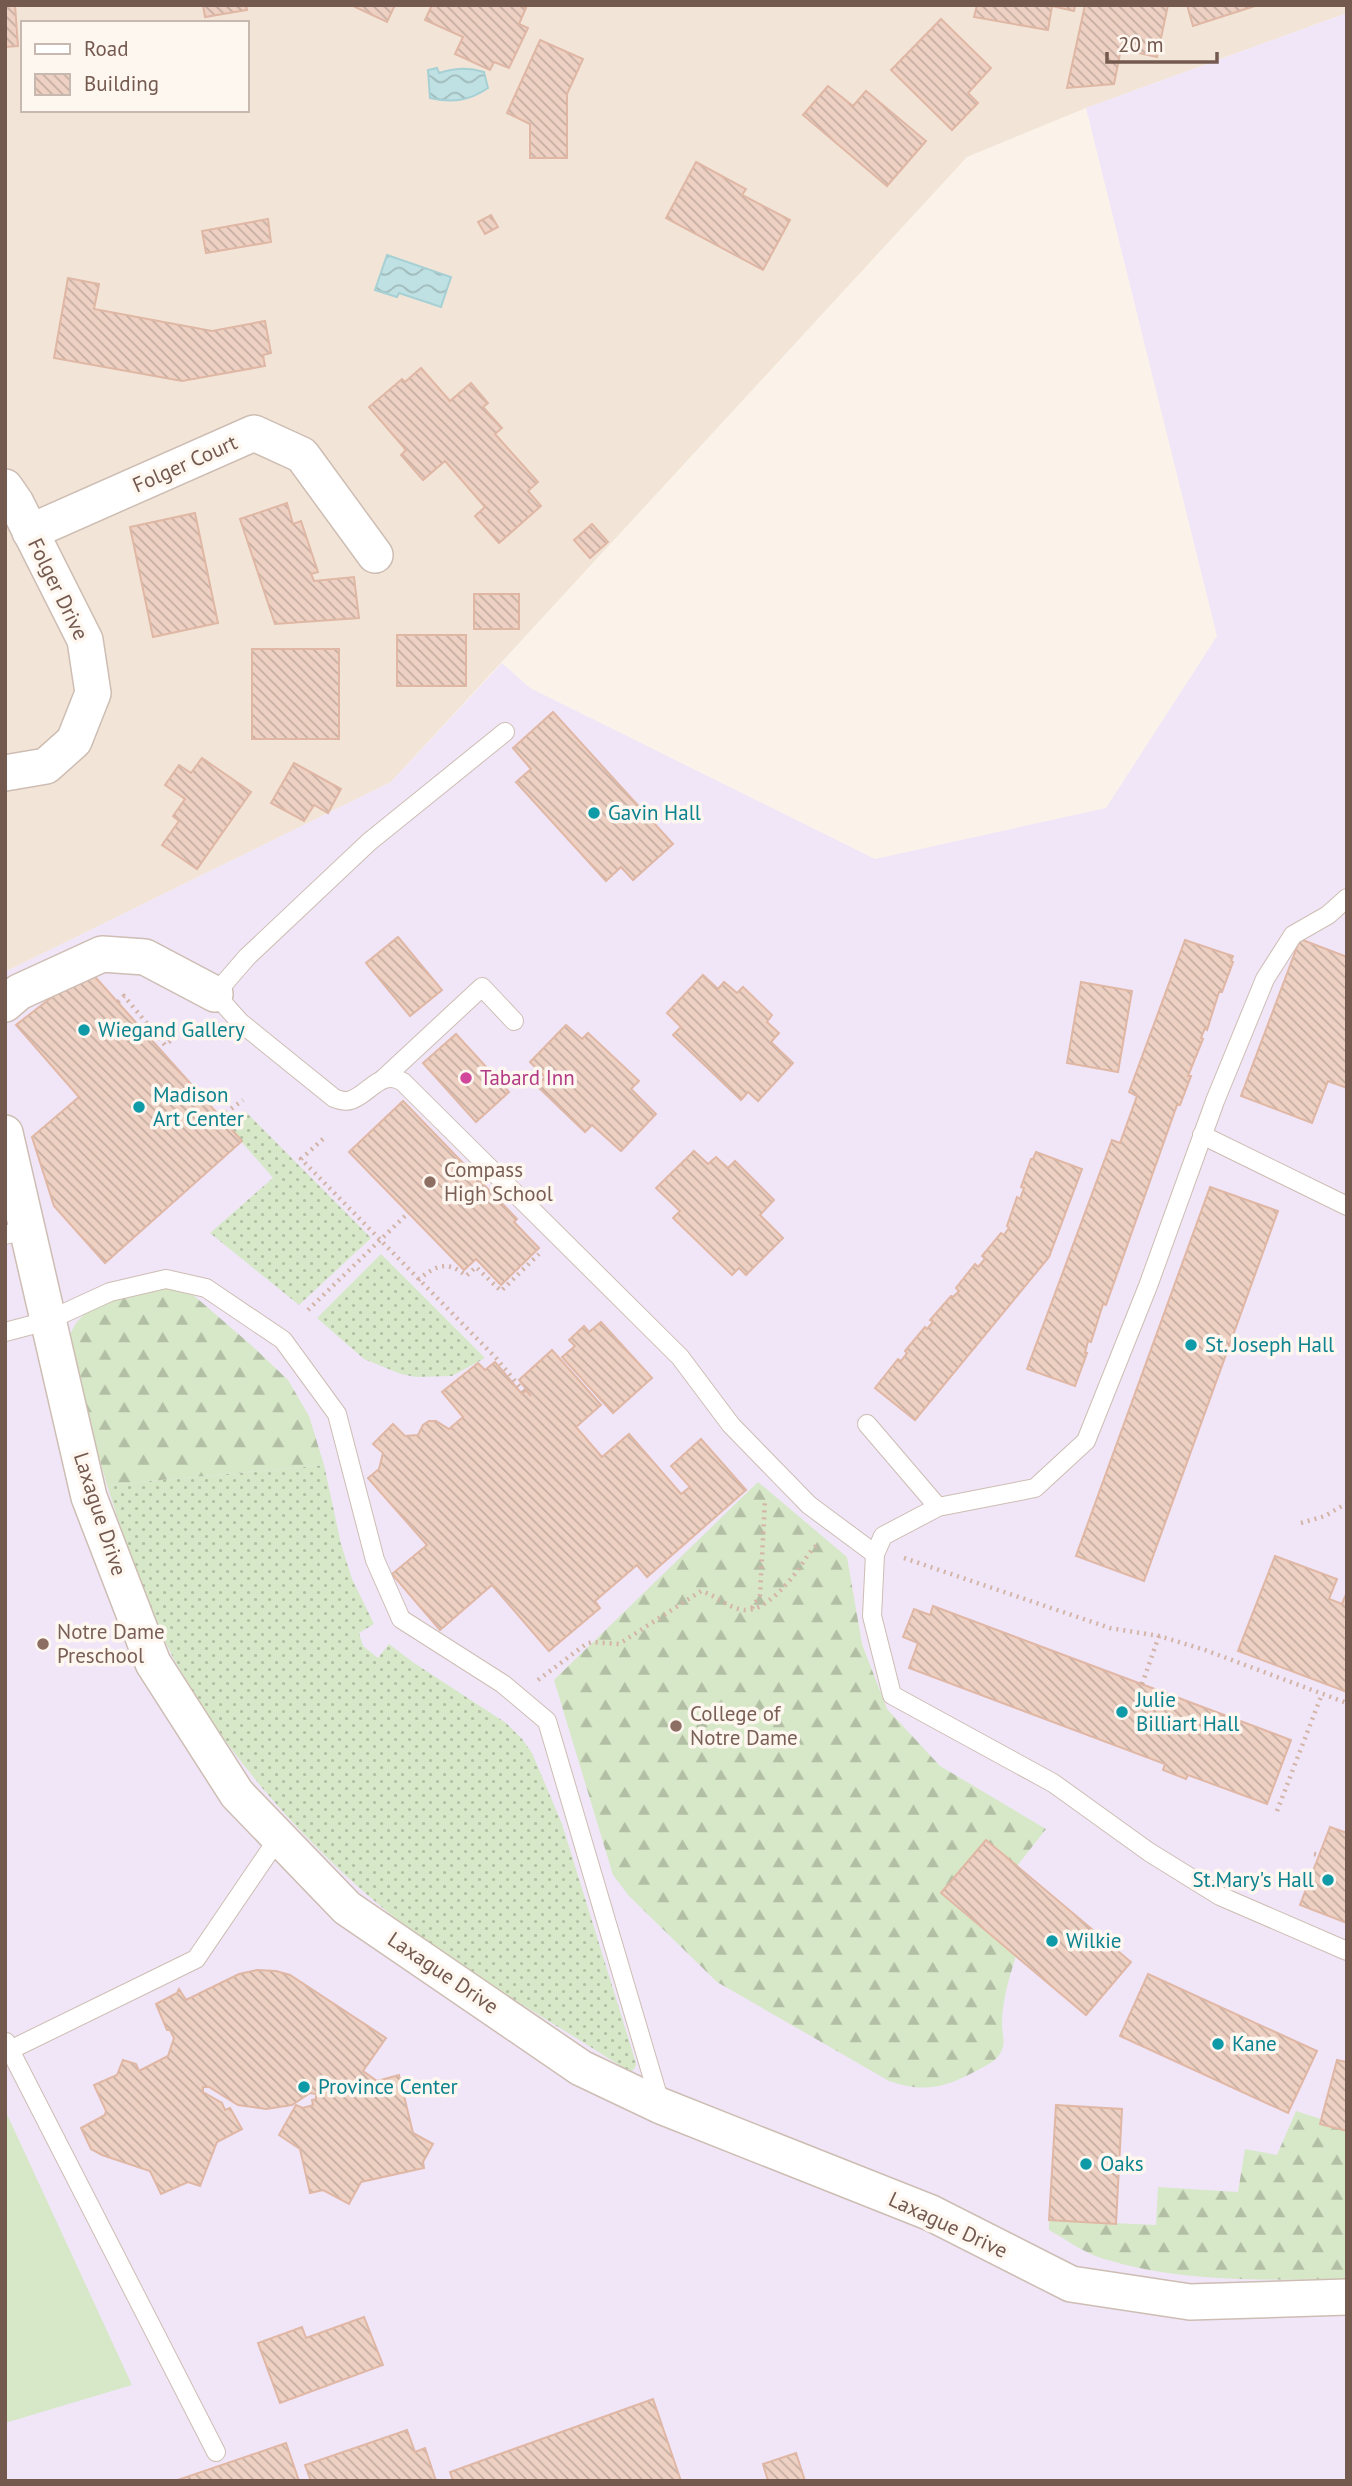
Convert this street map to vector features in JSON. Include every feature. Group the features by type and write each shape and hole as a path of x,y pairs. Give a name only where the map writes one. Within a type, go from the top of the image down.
{"street":[{"name":"Folger Court","path":"30,532 254,433 302,455 375,555"},
{"name":"Folger Drive","path":"5,487 85,640 93,693 74,741 46,765 5,773"},
{"path":"5,1004 19,992 102,954 145,957 215,994"},
{"name":"Laxague Drive","path":"5,1133 16,1232 47,1321 89,1497 153,1663 237,1794 347,1908 581,2068 661,2106 931,2213 1071,2284 1190,2302 1347,2297"}],"lane":[{"path":"505,732 369,842 247,957 215,994 240,1022 334,1098 351,1100 383,1079 482,987 514,1021"},
{"path":"1347,898 1328,915 1293,935 1265,979 1202,1135 1148,1286 1086,1441 1035,1488 938,1507 883,1536 875,1553 872,1616 892,1695 1053,1783 1149,1852 1220,1896 1347,1951"},
{"path":"1328,915 1347,921"},
{"path":"383,1079 399,1079 412,1090 680,1357 731,1424 809,1505 875,1553"},
{"path":"1202,1135 1347,1206"},
{"path":"5,1332 47,1321 110,1293 166,1279 206,1288 283,1340 337,1414 375,1560 401,1619 503,1684 547,1721 661,2106"},
{"path":"867,1424 938,1507"},
{"path":"216,2452 8,2046 196,1959 279,1837"}],"path":[{"path":"118,1002 124,996 165,1045 178,1035"},
{"path":"220,1117 243,1100"},
{"path":"323,1139 301,1159 497,1359 524,1392"},
{"path":"308,1310 408,1213"},
{"path":"418,1280 439,1265 453,1266 466,1276 476,1267 501,1291 558,1235"},
{"path":"751,1609 760,1595 768,1463"},
{"path":"1301,1523 1325,1516 1347,1503"},
{"path":"517,1696 586,1644 619,1644 697,1592 704,1592 743,1609 751,1609 778,1593 813,1548 842,1530"},
{"path":"875,1553 906,1558 1111,1628 1159,1636 1205,1650 1347,1703"},
{"path":"1142,1684 1159,1636"},
{"path":"1277,1811 1322,1693"}],"shaded area":[{"path":"5,5 1347,5 1347,13 1086,108 967,157 391,782 5,972"},
{"name":"College of Notre Dame","path":"1347,13 1347,2481 5,2481 5,972 391,782 502,663 530,688 875,859 1106,808 1217,636 1086,108"}],"green space":[{"path":"245,1111 371,1238 299,1305 210,1233 273,1178 227,1125"},
{"path":"381,1254 485,1358 452,1376 416,1377 401,1374 364,1359 317,1318"},
{"path":"170,1288 192,1294 288,1380 309,1416 324,1465 107,1485 68,1350 71,1333 79,1320 105,1302"},
{"path":"324,1465 341,1544 352,1579 374,1624 359,1633 363,1646 378,1658 389,1644 506,1723 532,1753 562,1824 636,2063 632,2071 431,1945 396,1919 327,1858 294,1824 234,1752 207,1715 160,1631 140,1583 107,1485"},
{"path":"758,1482 847,1557 862,1644 887,1709 940,1766 1046,1829 1017,1866 941,1893 1016,1956 1003,2007 1004,2042 1001,2052 987,2065 944,2085 923,2088 889,2081 717,1982 629,1896 613,1875 554,1680"},
{"path":"5,2110 132,2385 5,2423"},
{"path":"1296,2111 1321,2119 1320,2124 1347,2131 1347,2279 1223,2278 1162,2272 1101,2258 1049,2230 1049,2220 1156,2225 1158,2187 1238,2192 1245,2149 1277,2155"}],"water":[{"path":"437,68 439,73 462,69 484,72 488,88 460,100 430,98 428,70"},
{"path":"387,255 451,277 441,307 399,293 397,297 375,290"}],"building":[{"path":"5,5 15,5 18,46 5,47"},
{"path":"203,5 246,5 247,10 205,17"},
{"path":"351,5 395,5 387,22"},
{"path":"432,5 519,5 526,8 519,24 528,28 509,68 494,62 490,70 455,54 463,37 425,20"},
{"path":"977,5 1075,5 1074,11 1052,6 1048,30 974,17"},
{"path":"1085,5 1168,5 1157,57 1121,49 1114,84 1067,88"},
{"path":"1187,5 1258,5 1193,26"},
{"path":"941,19 991,68 968,93 978,103 952,130 891,70"},
{"path":"540,40 583,59 567,94 567,158 530,158 530,124 507,113"},
{"path":"828,86 853,106 866,91 926,141 887,186 803,115"},
{"path":"696,162 746,189 742,195 790,220 763,270 666,218"},
{"path":"491,215 498,227 485,234 478,222"},
{"path":"268,219 271,242 206,253 202,231"},
{"path":"68,278 99,284 94,309 212,331 265,321 271,353 263,355 265,366 182,381 54,358"},
{"path":"421,368 450,401 471,383 488,403 483,407 502,428 495,434 538,482 528,491 541,506 499,543 475,516 485,507 445,461 423,480 401,455 406,450 369,407 402,379 405,382"},
{"path":"287,503 293,524 301,521 318,572 311,574 314,581 354,577 359,618 275,624 240,519"},
{"path":"195,513 218,623 153,637 130,527"},
{"path":"592,524 608,542 590,558 574,540"},
{"path":"474,594 519,594 519,629 474,629"},
{"path":"397,635 466,635 466,686 397,686"},
{"path":"252,649 339,649 339,739 252,739"},
{"name":"Gavin Hall","path":"553,712 673,844 633,880 621,867 606,881 516,782 531,769 513,748"},
{"path":"202,758 251,792 197,869 162,845 179,821 173,816 185,799 165,785 179,765 191,773"},
{"path":"294,763 341,789 328,813 314,805 304,821 271,803"},
{"path":"398,937 442,990 410,1016 366,963"},
{"path":"1300,939 1347,957 1347,1088 1328,1081 1312,1123 1241,1096"},
{"path":"1185,940 1233,956 1233,962 1222,992 1219,992 1207,1030 1205,1028 1201,1038 1203,1039 1188,1076 1191,1076 1180,1105 1177,1105 1106,1305 1103,1304 1091,1342 1088,1341 1087,1353 1075,1386 1027,1369 1112,1140 1120,1143 1137,1096 1129,1092"},
{"name":"Madison Art Center","path":"88,969 242,1141 105,1263 54,1206 32,1137 79,1097 16,1025"},
{"path":"703,975 718,989 724,982 737,993 743,987 772,1015 767,1022 779,1033 771,1042 793,1063 758,1101 748,1092 741,1100 673,1035 681,1027 667,1013"},
{"path":"1081,982 1132,991 1118,1072 1067,1063"},
{"path":"566,1025 582,1039 588,1033 639,1081 631,1089 656,1114 621,1151 592,1125 585,1132 537,1086 545,1077 530,1062"},
{"name":"Tabard Inn","path":"456,1034 509,1092 476,1122 423,1063"},
{"path":"403,1101 517,1219 514,1222 539,1248 501,1285 476,1259 464,1270 349,1152"},
{"path":"694,1151 708,1164 716,1157 728,1168 735,1161 774,1200 760,1215 783,1238 746,1275 739,1268 732,1275 673,1218 680,1211 656,1188"},
{"path":"1036,1152 1082,1169 1049,1257 915,1420 875,1388 898,1359 901,1361 907,1353 905,1351 925,1327 927,1329 933,1322 930,1320 951,1296 959,1291 956,1288 975,1264 978,1267 985,1259 982,1256 1001,1233 1004,1235 1009,1228 1007,1226 1017,1197 1020,1199 1024,1188 1021,1187"},
{"name":"St. Joseph Hall","path":"1210,1187 1278,1211 1144,1581 1076,1556"},
{"path":"601,1322 652,1378 613,1413 562,1357 575,1346 569,1340 584,1326 589,1332"},
{"path":"552,1350 601,1405 576,1427 602,1457 629,1434 681,1494 690,1487 671,1466 701,1439 746,1490 647,1577 637,1565 595,1601 600,1608 549,1651 492,1585 440,1630 392,1574 427,1545 368,1478 379,1469 383,1453 373,1444 393,1424 405,1436 418,1435 423,1425 429,1421 436,1421 449,1429 463,1417 442,1392 478,1363 485,1370 495,1362 522,1394 526,1390 531,1396 519,1380"},
{"path":"1275,1556 1337,1579 1329,1599 1342,1604 1347,1592 1347,1692 1238,1651"},
{"name":"Julie Billiart Hall","path":"933,1606 1291,1740 1267,1804 1188,1775 1186,1779 1163,1770 1165,1764 909,1668 918,1643 903,1637 914,1609 930,1615"},
{"name":"St.Mary's Hall","path":"1330,1827 1347,1833 1347,1923 1300,1905"},
{"name":"Wilkie","path":"986,1840 1131,1962 1086,2015 941,1893"},
{"name":"Province Center","path":"257,1970 290,1975 386,2038 363,2071 377,2081 399,2075 413,2133 433,2144 423,2162 424,2168 361,2182 349,2204 323,2190 310,2193 300,2149 279,2135 296,2105 303,2108 313,2105 312,2100 316,2099 316,2094 310,2093 292,2105 266,2109 238,2105 209,2087 203,2087 203,2092 222,2103 225,2110 230,2108 242,2129 217,2142 200,2186 188,2182 161,2194 150,2171 91,2149 81,2128 105,2115 106,2111 94,2085 117,2075 123,2060 136,2064 139,2071 168,2056 174,2038 170,2030 167,2030 156,2004 177,1993 179,1989 186,2000 239,1974"},
{"name":"Kane","path":"1148,1974 1317,2051 1288,2113 1120,2036"},
{"path":"1337,2060 1347,2062 1347,2131 1320,2124"},
{"name":"Oaks","path":"1056,2105 1122,2109 1116,2224 1049,2220"},
{"path":"364,2317 383,2365 280,2403 258,2343 302,2327 306,2338"},
{"path":"653,2399 681,2481 453,2481 450,2472"},
{"path":"407,2430 415,2452 425,2448 436,2481 311,2481 305,2465"},
{"path":"286,2443 299,2481 175,2481"},
{"path":"796,2453 805,2481 768,2481 763,2464"}],"place":[{"name":"Gavin Hall","path":"594,813"},
{"name":"Wiegand Gallery","path":"84,1030"},
{"name":"Tabard Inn","path":"466,1078"},
{"name":"Madison Art Center","path":"139,1107"},
{"name":"Compass High School","path":"430,1182"},
{"name":"St. Joseph Hall","path":"1191,1345"},
{"name":"Notre Dame Preschool","path":"43,1644"},
{"name":"Julie Billiart Hall","path":"1122,1712"},
{"name":"College of Notre Dame","path":"676,1726"},
{"name":"St.Mary's Hall","path":"1328,1880"},
{"name":"Wilkie","path":"1052,1941"},
{"name":"Kane","path":"1218,2044"},
{"name":"Province Center","path":"304,2087"},
{"name":"Oaks","path":"1086,2164"}]}
